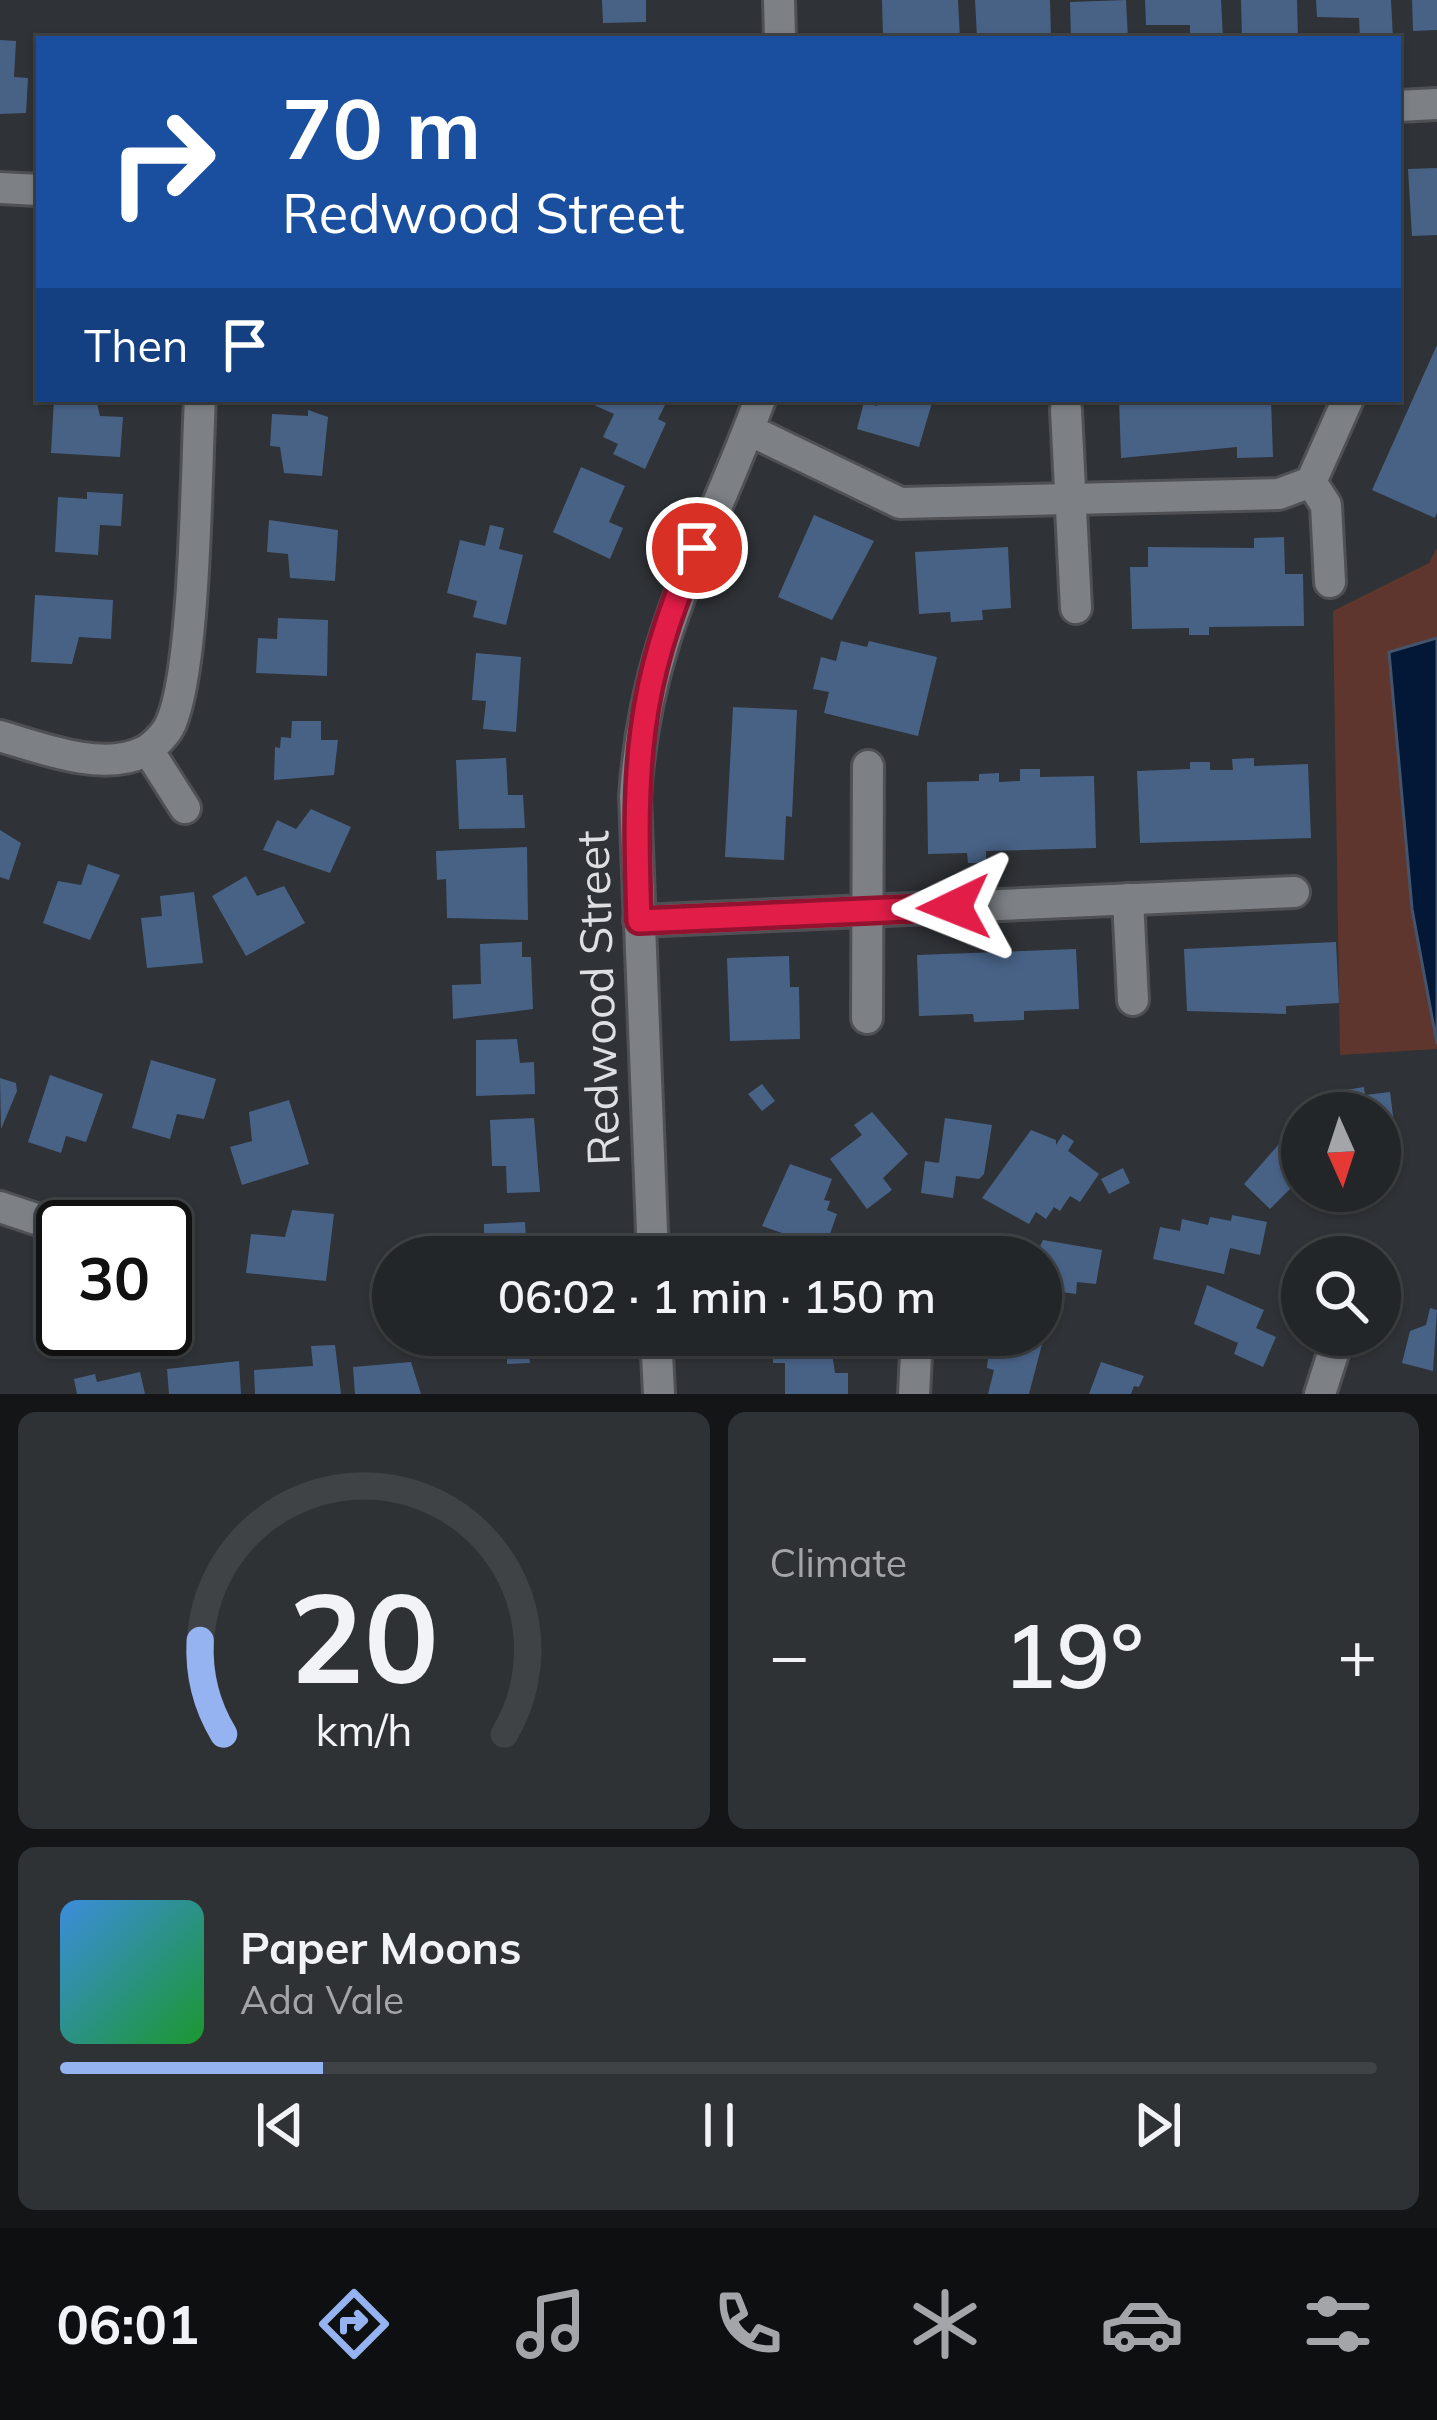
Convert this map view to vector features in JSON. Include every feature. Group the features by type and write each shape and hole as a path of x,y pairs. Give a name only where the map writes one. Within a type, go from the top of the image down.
{"street":[{"path":"778,0 780,36"},
{"path":"1401,106 1437,104"},
{"path":"0,188 36,190"},
{"path":"0,736 106,759 148,750 169,729 178,688 200,402"},
{"name":"Redwood Street","path":"652,1236 634,797 646,694 680,587 759,402"},
{"path":"749,430 900,503 1279,494 1311,482 1347,402"},
{"path":"1066,410 1076,608"},
{"path":"1311,482 1326,505 1330,582"},
{"path":"148,750 185,808"},
{"path":"867,1018 868,766"},
{"path":"639,921 1294,892"},
{"path":"1128,899 1133,1000"},
{"path":"0,1207 36,1219"},
{"path":"657,1356 658,1394"},
{"path":"914,1394 915,1356"},
{"path":"1320,1394 1332,1356"}],"shaded area":[{"path":"1437,548 1437,1049 1340,1055 1333,611 1429,563"}],"water":[{"path":"1437,638 1437,1044 1412,909 1389,652"}],"building":[{"path":"602,0 646,0 646,22 603,23"},
{"path":"882,0 958,0 960,36 883,35"},
{"path":"975,0 1050,0 1051,36 977,36"},
{"path":"1126,0 1128,36 1071,36 1070,2"},
{"path":"1145,0 1221,0 1223,36 1190,36 1190,25 1146,25"},
{"path":"1241,0 1297,0 1298,36 1242,36"},
{"path":"1316,0 1391,0 1393,36 1360,36 1359,18 1317,17"},
{"path":"1412,0 1437,0 1437,30 1413,31"},
{"path":"0,40 16,41 14,77 28,78 26,113 0,114"},
{"path":"1437,168 1437,235 1412,236 1408,169"},
{"path":"1437,345 1437,512 1435,518 1372,490"},
{"path":"54,402 97,402 100,416 123,417 120,457 51,453"},
{"path":"864,402 877,406 878,402 932,402 919,447 857,429"},
{"path":"1119,402 1271,402 1273,457 1237,458 1237,447 1121,458"},
{"path":"594,405 665,405 658,419 666,423 645,469 613,454 618,444 603,437 614,414"},
{"path":"308,410 328,417 322,476 284,473 280,447 270,446 272,414 308,416"},
{"path":"581,467 625,486 609,522 623,528 610,559 553,532"},
{"path":"87,492 123,494 121,526 100,525 98,555 55,552 58,497 87,499"},
{"path":"814,515 874,541 832,620 778,597"},
{"path":"269,520 338,530 335,581 290,578 288,554 267,552"},
{"path":"490,525 504,528 499,549 523,555 506,625 473,617 477,601 447,593 460,540 485,546"},
{"path":"1284,537 1285,574 1303,574 1304,626 1209,627 1209,635 1189,635 1189,628 1132,629 1130,567 1148,567 1148,547 1254,548 1254,538"},
{"path":"1008,547 1011,608 982,610 983,620 951,622 950,612 919,614 915,552"},
{"path":"35,595 113,600 111,639 79,637 72,664 31,662"},
{"path":"278,618 328,620 327,676 256,673 258,638 277,639"},
{"path":"841,641 867,647 869,641 937,657 918,736 824,713 829,692 813,689 821,657 836,661"},
{"path":"476,653 521,657 516,732 483,729 486,701 472,700"},
{"path":"733,707 797,710 792,817 786,816 784,860 725,857"},
{"path":"292,721 321,721 321,740 338,740 334,775 274,780 275,747 280,748 281,737 291,738"},
{"path":"506,758 508,795 523,795 525,828 459,829 456,760"},
{"path":"1254,758 1254,766 1308,764 1311,838 1140,843 1137,771 1190,769 1190,762 1210,762 1210,770 1233,770 1232,759"},
{"path":"1020,769 1040,769 1040,777 1094,776 1096,848 986,851 986,863 968,863 967,853 928,854 927,782 979,781 979,774 999,773 999,782 1020,781"},
{"path":"311,809 351,827 330,873 263,850 277,820 296,829"},
{"path":"0,830 21,843 9,880 0,877"},
{"path":"527,847 528,920 447,918 446,879 437,880 436,851"},
{"path":"88,864 120,875 90,940 43,923 58,881 81,885"},
{"path":"246,876 257,896 284,886 305,923 246,956 212,896"},
{"path":"194,892 203,963 147,968 141,918 162,916 160,896"},
{"path":"522,942 522,957 531,957 533,1009 453,1019 452,985 481,984 480,944"},
{"path":"1336,942 1339,1003 1286,1006 1286,1014 1187,1011 1184,949"},
{"path":"1076,949 1079,1009 1024,1011 1024,1020 974,1022 973,1014 919,1016 917,955"},
{"path":"789,956 790,987 799,987 800,1039 730,1041 727,958"},
{"path":"517,1039 520,1063 534,1062 535,1094 476,1096 476,1040"},
{"path":"151,1060 216,1079 204,1119 177,1114 170,1139 132,1128"},
{"path":"50,1075 103,1094 86,1142 66,1136 61,1153 28,1142"},
{"path":"0,1078 16,1083 17,1091 1,1129"},
{"path":"762,1084 775,1101 762,1111 748,1094"},
{"path":"289,1100 309,1164 242,1185 230,1147 252,1141 249,1112"},
{"path":"872,1112 908,1154 883,1178 892,1190 867,1209 830,1159 862,1135 854,1125"},
{"path":"534,1118 540,1192 507,1193 506,1166 492,1166 490,1120"},
{"path":"945,1118 992,1125 984,1174 979,1179 956,1176 953,1198 921,1193 925,1161 939,1163"},
{"path":"1031,1130 1056,1140 1056,1145 1063,1134 1074,1141 1068,1151 1099,1174 1080,1202 1070,1196 1060,1211 1054,1207 1046,1219 1036,1212 1029,1224 982,1198"},
{"path":"1281,1142 1281,1198 1270,1209 1244,1184"},
{"path":"790,1164 832,1179 824,1200 830,1201 827,1210 837,1214 829,1236 791,1236 762,1226"},
{"path":"1123,1168 1130,1183 1109,1194 1101,1179"},
{"path":"292,1210 334,1214 326,1281 246,1273 251,1234 285,1237"},
{"path":"1232,1215 1267,1222 1260,1255 1230,1248 1224,1274 1153,1259 1160,1227 1180,1231 1182,1219 1208,1225 1210,1217 1231,1221"},
{"path":"525,1222 526,1236 484,1236 484,1224"},
{"path":"1062,1243 1102,1250 1096,1284 1077,1282 1076,1294 1062,1292"},
{"path":"1207,1285 1264,1310 1256,1328 1276,1337 1263,1367 1234,1354 1238,1343 1194,1324"},
{"path":"1430,1308 1437,1310 1433,1371 1402,1363 1410,1331 1426,1325"},
{"path":"335,1345 341,1394 255,1394 254,1370 313,1366 311,1346"},
{"path":"507,1356 529,1356 530,1363 507,1364"},
{"path":"773,1356 832,1356 835,1373 848,1373 848,1394 785,1394 785,1363 773,1363"},
{"path":"988,1356 1039,1356 1029,1394 988,1394 994,1370 987,1368"},
{"path":"239,1361 241,1394 169,1394 167,1369"},
{"path":"411,1362 421,1394 355,1394 353,1367"},
{"path":"1101,1362 1144,1376 1139,1387 1134,1386 1131,1394 1089,1394"},
{"path":"140,1372 145,1394 77,1394 74,1379 95,1374 97,1382"}],"route":[{"path":"697,548 661,637 638,736 634,797 639,921 954,907"}]}
